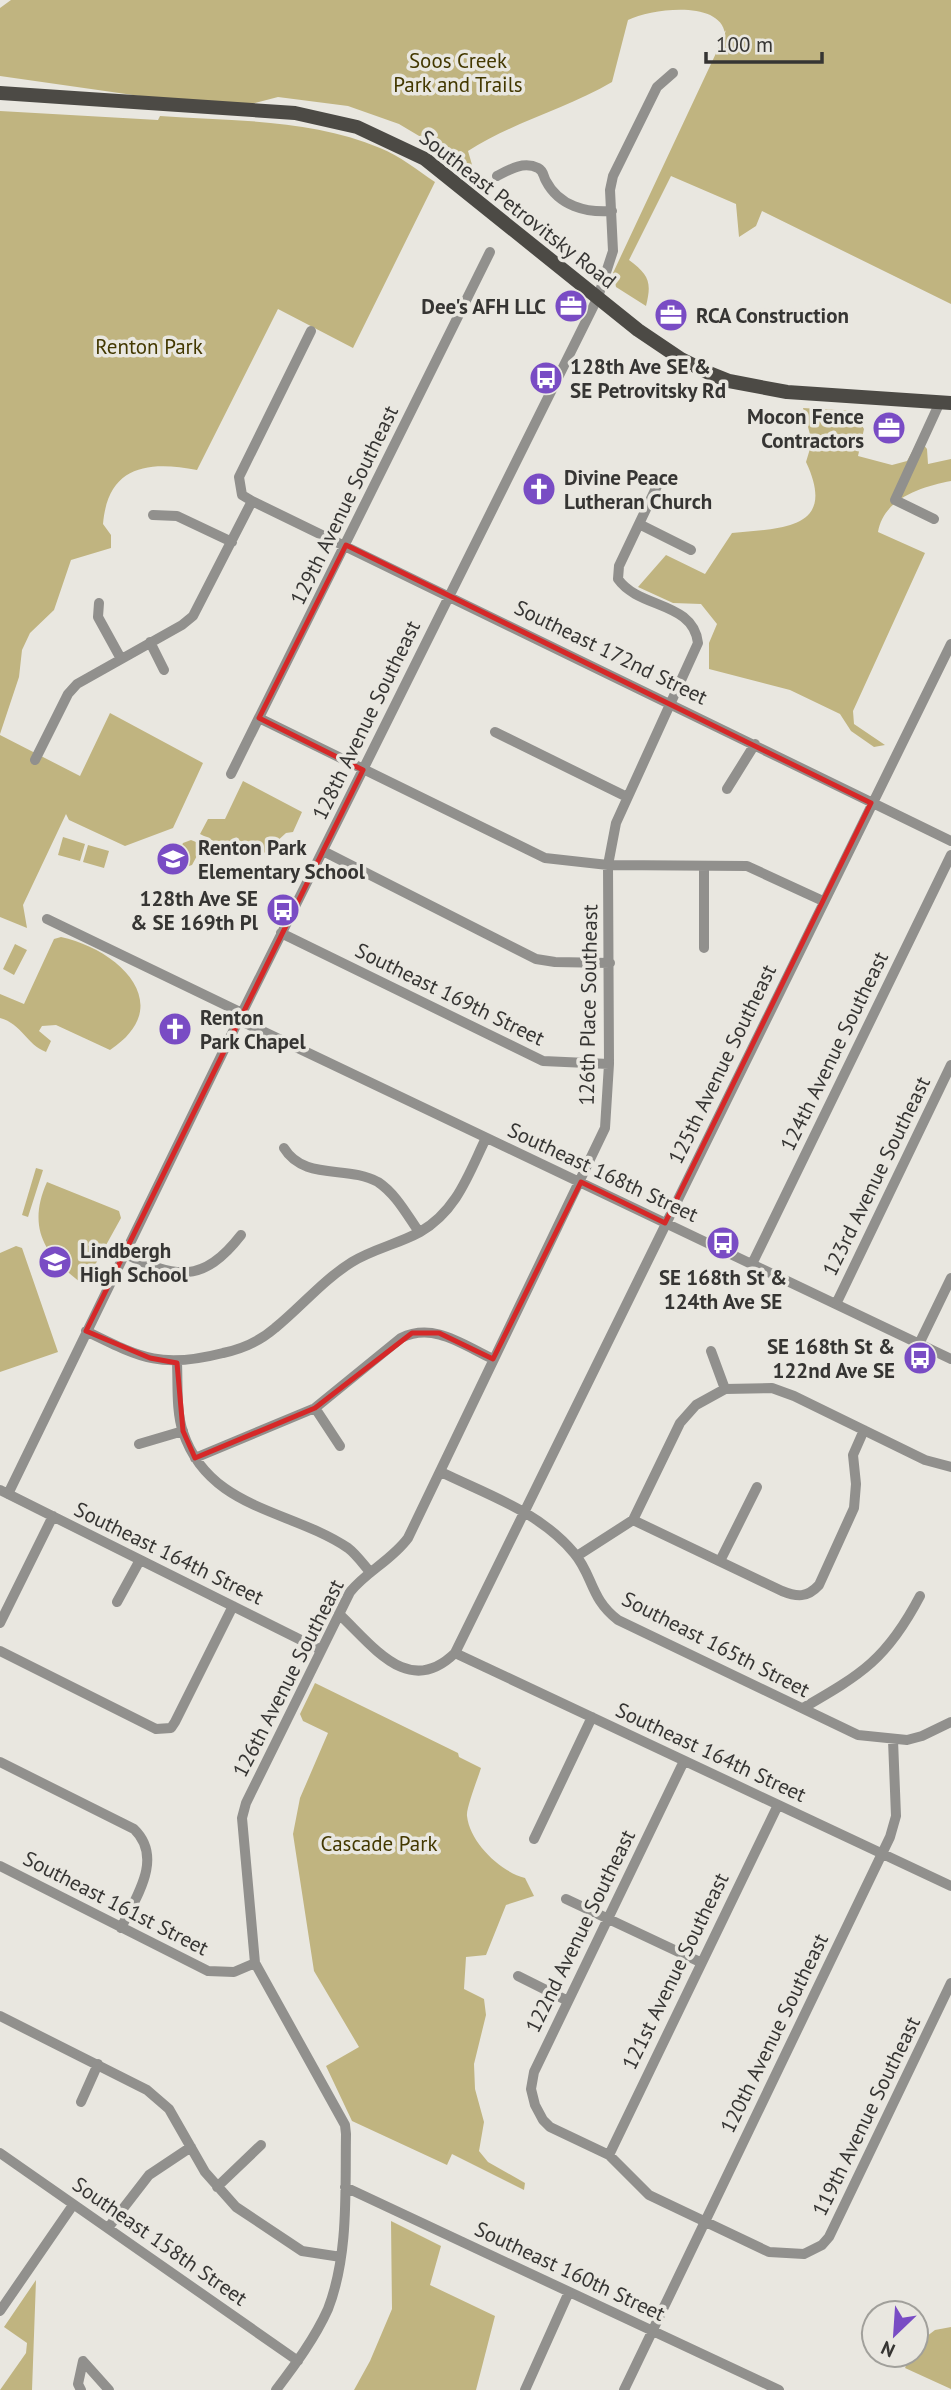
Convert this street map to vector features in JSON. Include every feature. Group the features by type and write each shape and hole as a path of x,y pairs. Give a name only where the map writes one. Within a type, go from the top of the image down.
{"main road":[{"name":"Southeast Petrovitsky Road","path":"0,93 295,113 357,127 425,159 670,352 729,381 787,392 945,402"}],"street":[{"name":"128th Avenue Southeast","path":"4,1492 598,297 613,251 613,176 657,87 673,73"},
{"path":"497,176 515,167 536,167 542,170 552,189 572,205 592,212 612,211"},
{"name":"129th Avenue Southeast","path":"231,774 490,252"},
{"path":"35,760 68,694 77,684 193,616 252,502 242,495 239,477 311,331"},
{"path":"934,519 895,500 945,402"},
{"path":"657,486 639,524 691,550"},
{"name":"Southeast 172nd Street","path":"252,502 449,595 951,842"},
{"path":"153,515 177,516 232,542"},
{"name":"126th Place Southeast","path":"581,1182 605,1128 609,1065 608,865 612,837 626,797 696,654 697,635 684,616 628,590 618,579 619,566 639,524"},
{"path":"99,603 98,617 120,657"},
{"path":"150,642 164,670"},
{"name":"125th Avenue Southeast","path":"455,1653 951,644"},
{"path":"259,718 545,858 608,865 757,868 823,901"},
{"path":"495,732 626,797"},
{"path":"727,789 755,744"},
{"path":"323,851 536,959 610,963"},
{"name":"124th Avenue Southeast","path":"752,1264 951,855"},
{"path":"704,866 704,948"},
{"name":"Southeast 168th Street","path":"47,919 486,1138 951,1359"},
{"name":"Southeast 169th Street","path":"281,933 543,1061 609,1065"},
{"name":"123rd Avenue Southeast","path":"836,1304 951,1065"},
{"path":"86,1331 150,1358 177,1363 229,1352 259,1340 353,1262 419,1232 439,1219 457,1198 486,1138"},
{"path":"284,1148 303,1165 353,1173 377,1182 397,1200 419,1232"},
{"name":"126th Avenue Southeast","path":"345,2187 345,2125 254,1963 242,1818 246,1803 350,1592 370,1572 400,1549 441,1472 493,1359 581,1182"},
{"path":"124,1253 161,1271 187,1271 218,1261 241,1235"},
{"path":"919,1344 951,1278"},
{"path":"195,1458 315,1408 401,1338 418,1332 439,1333 493,1359"},
{"path":"711,1351 724,1388"},
{"path":"177,1363 183,1431 195,1458 233,1496 349,1548 370,1572"},
{"path":"578,1556 633,1520 680,1423 696,1405 724,1388 772,1388 925,1460 951,1467"},
{"path":"315,1408 340,1446"},
{"path":"633,1520 798,1596 810,1593 819,1585 845,1531 856,1494 853,1455 864,1430"},
{"path":"139,1444 183,1431"},
{"name":"Southeast 165th Street","path":"441,1472 524,1511 559,1535 578,1556 596,1599 618,1620 858,1735 893,1740"},
{"path":"720,1561 757,1488"},
{"name":"Southeast 164th Street","path":"4,1492 321,1650"},
{"path":"0,1623 53,1516"},
{"path":"117,1602 140,1560"},
{"path":"803,1708 855,1678 880,1658 901,1633 920,1596"},
{"path":"0,1651 156,1729 164,1730 175,1722 233,1606"},
{"path":"339,1614 388,1659 406,1669 430,1671 441,1667 455,1653"},
{"name":"Southeast 164th Street","path":"455,1653 951,1886"},
{"path":"534,1839 592,1717"},
{"path":"893,1740 922,1736 951,1721"},
{"name":"120th Avenue Southeast","path":"624,2390 884,1853 896,1816 893,1740"},
{"name":"122nd Avenue Southeast","path":"609,2155 550,2127 543,2120 531,2089 534,2072 684,1761"},
{"path":"0,1762 134,1829 146,1846 146,1874 121,1928"},
{"name":"121st Avenue Southeast","path":"609,2155 778,1805"},
{"name":"Southeast 161st Street","path":"0,1867 208,1971 234,1972 254,1963"},
{"path":"566,1899 700,1962"},
{"path":"518,1976 568,2001"},
{"name":"119th Avenue Southeast","path":"704,2221 769,2252 804,2254 822,2245 830,2237 951,1983"},
{"path":"939,2009 951,2015"},
{"path":"0,2016 155,2095 169,2109 216,2187 253,2220 296,2248 308,2253 341,2257"},
{"path":"81,2102 98,2064"},
{"path":"216,2187 261,2145"},
{"path":"108,2228 149,2175 191,2147"},
{"name":"Southeast 158th Street","path":"0,2153 298,2361"},
{"path":"609,2155 649,2195 704,2221"},
{"path":"276,2390 298,2361 328,2307 341,2257 345,2187"},
{"name":"Southeast 160th Street","path":"345,2187 779,2390"},
{"path":"0,2311 73,2205"},
{"path":"525,2390 569,2292"},
{"path":"81,2390 78,2384 83,2361 104,2389"}],"highlighted area":[{"path":"346,545 871,803 665,1223 581,1182 493,1359 439,1333 412,1333 315,1408 195,1458 183,1431 177,1363 150,1358 86,1331 363,770 259,718"}],"green space":[{"name":"Soos Creek Park and Trails","path":"11,0 951,0 951,304 762,211 756,226 739,237 736,204 671,176 629,260 645,275 649,285 646,306 616,287 613,273 725,34 721,23 699,11 653,12 628,20 612,82 468,151 475,175 446,152 399,124 348,106 278,97 231,109 0,76 0,8"},
{"name":"Renton Park","path":"0,111 158,120 160,116 300,126 327,131 380,148 435,182 353,348 278,309 197,470 163,466 147,468 122,479 113,489 103,524 111,535 111,548 71,560 54,610 30,633 22,650 19,677 0,734"},
{"path":"803,408 853,411 864,429 858,456 892,465 907,461 919,439 927,449 928,464 951,459 951,481 906,496 888,511 878,532 925,553 853,711 854,724 885,745 874,747 851,731 840,714 790,690 709,669 709,643 717,624 701,604 673,603 638,587 666,555 705,574 732,533 786,526 800,521 810,513 815,501 814,484 806,462 812,442"},
{"path":"110,713 203,763 173,828 125,846 69,820 66,814 23,905 27,928 0,917 0,735 80,776"},
{"path":"243,781 302,812 293,832 286,833 264,853 247,858 200,834 208,819 225,819"},
{"path":"63,837 85,844 80,861 58,855"},
{"path":"191,840 196,842 199,852 192,865 186,867 179,860 167,862 165,849 175,846 180,849 183,843"},
{"path":"88,845 109,851 104,868 83,862"},
{"path":"61,937 102,953 132,981 140,997 139,1015 130,1032 110,1050 56,1025 42,1026 39,1031 51,1041 46,1052 33,1044 14,1025 0,1018 0,994 24,1004 54,939"},
{"path":"15,944 27,950 14,975 3,969"},
{"path":"36,1168 43,1170 28,1217 22,1215"},
{"path":"47,1182 119,1211 121,1218 84,1285 59,1264 43,1241 39,1214"},
{"path":"16,1246 22,1248 58,1352 0,1372 0,1253"},
{"name":"Cascade Park","path":"315,1683 458,1753 459,1757 481,1768 467,1812 469,1826 488,1855 506,1870 525,1878 534,1896 506,1905 486,1955 466,1957 464,1989 484,1999 486,2015 474,2064 475,2089 484,2122 479,2151 488,2162 525,2183 524,2190 452,2154 447,2165 352,2121 326,2066 359,2047 314,1971 293,1834 300,1798 328,1733 303,1721 300,1714"},
{"path":"391,2221 441,2246 430,2285 495,2316 476,2390 354,2390 370,2361 392,2309"},
{"path":"36,2280 32,2390 0,2390 26,2353 27,2343 4,2327"},
{"path":"951,2327 951,2389 907,2369 930,2369 930,2334"}],"place":[{"name":"Dee's AFH LLC","path":"571,306"},
{"name":"RCA Construction","path":"671,315"},
{"name":"128th Ave SE & SE Petrovitsky Rd","path":"546,378"},
{"name":"Mocon Fence Contractors","path":"889,428"},
{"name":"Divine Peace Lutheran Church","path":"539,489"},
{"name":"Renton Park Elementary School","path":"173,859"},
{"name":"128th Ave SE & SE 169th Pl","path":"283,910"},
{"name":"Renton Park Chapel","path":"175,1029"},
{"name":"SE 168th St & 124th Ave SE","path":"723,1243"},
{"name":"Lindbergh High School","path":"55,1262"},
{"name":"SE 168th St & 122nd Ave SE","path":"920,1358"}]}
